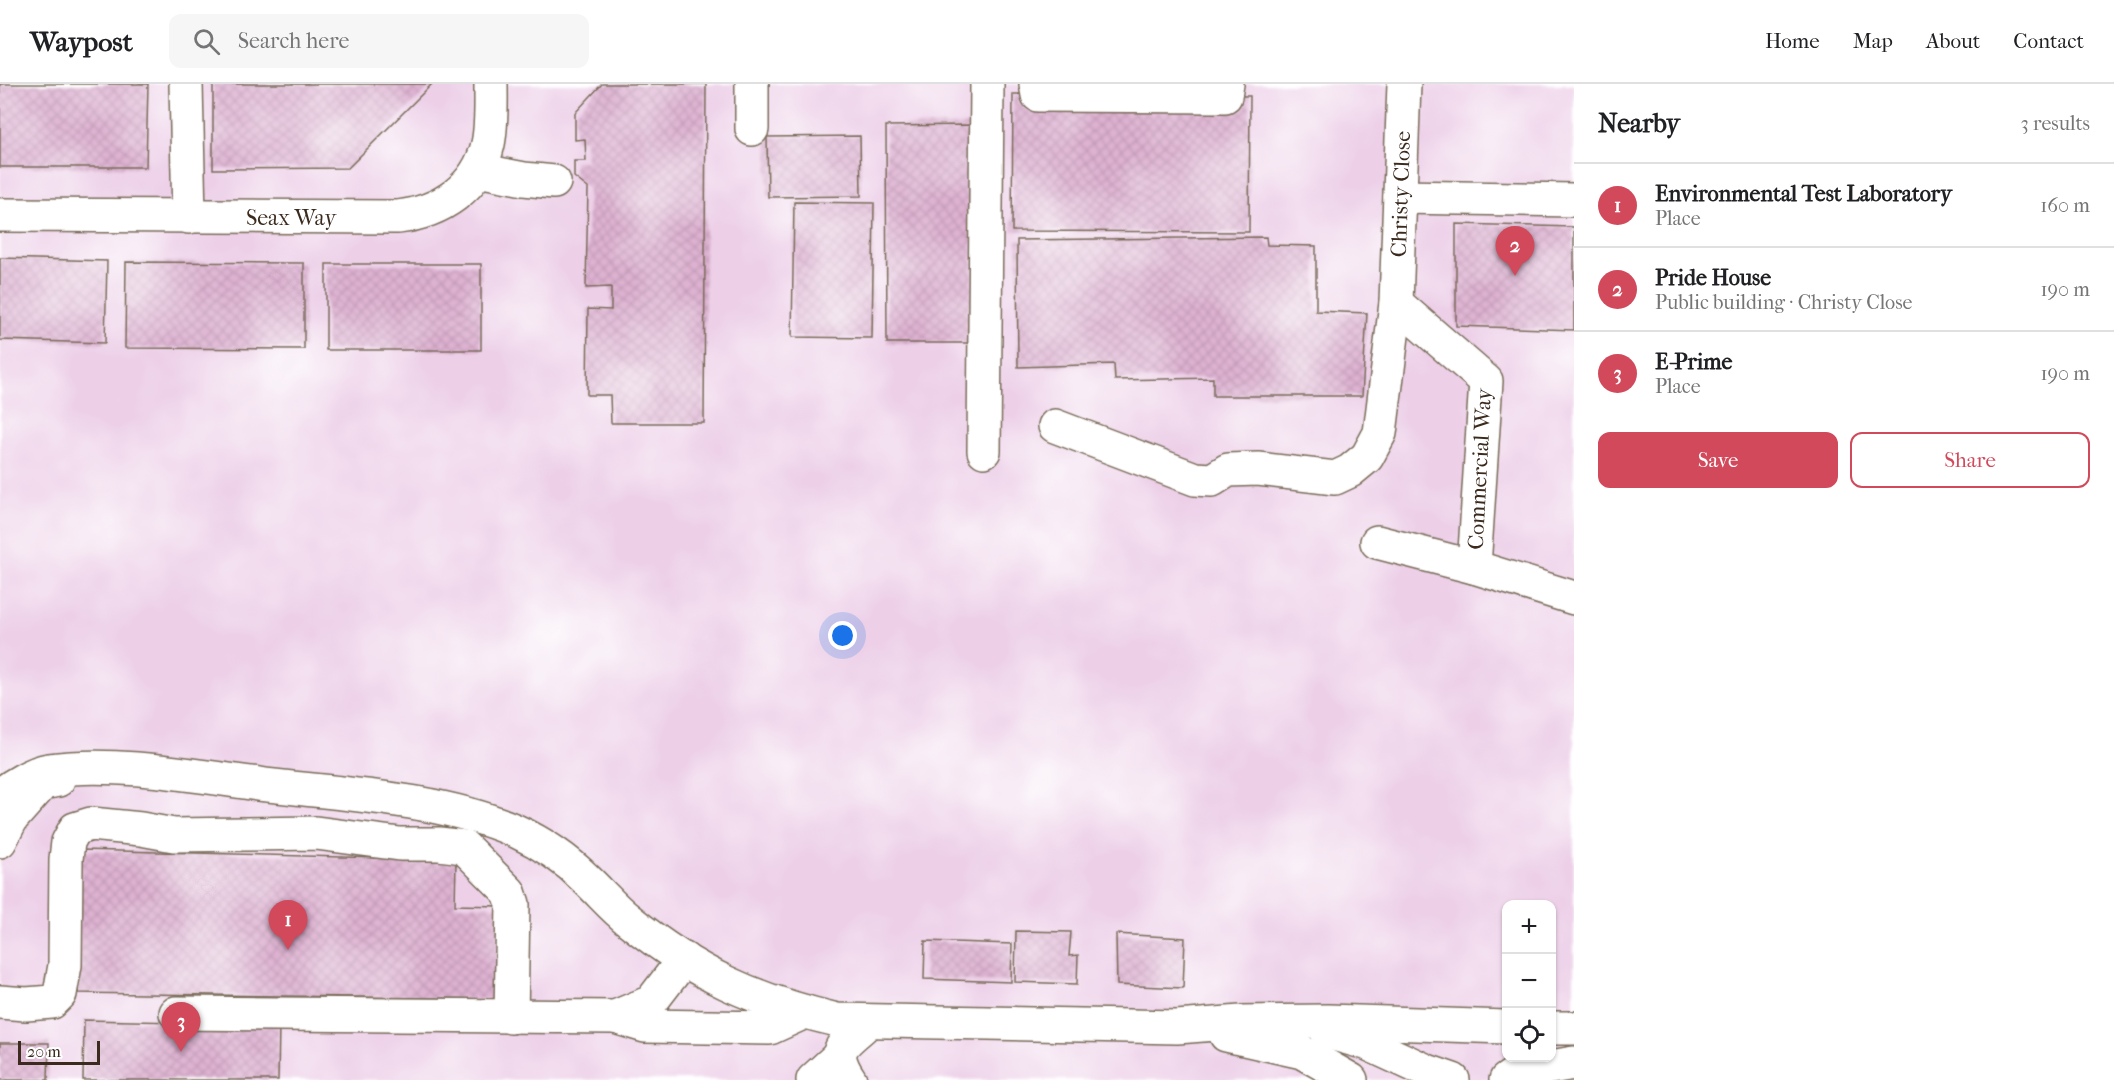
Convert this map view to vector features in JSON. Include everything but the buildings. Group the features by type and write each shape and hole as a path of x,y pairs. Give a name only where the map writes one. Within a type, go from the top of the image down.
{"street":[{"path":"186,84 189,217"},
{"name":"Seax Way","path":"0,215 189,217 413,215 444,204 457,195 478,170 488,144 491,84"},
{"path":"752,84 752,129"},
{"path":"984,452 987,84"},
{"path":"1036,84 1038,95 1190,96 1226,96 1227,84"},
{"name":"Christy Close","path":"1056,426 1195,479 1212,480 1228,470 1258,469 1335,478 1350,471 1366,457 1380,433 1396,303 1404,84"},
{"path":"478,170 554,182"},
{"path":"1400,197 1574,200"},
{"name":"Commercial Way","path":"1396,303 1486,381 1474,567"},
{"path":"1377,542 1474,567 1574,598"},
{"path":"0,841 12,818 43,783 109,767"},
{"path":"0,795 10,787 45,770 109,767 420,804 471,815 516,831 554,852 585,877 628,920 709,976 752,995 837,1020 1177,1027 1288,1021 1502,1027"},
{"path":"0,1002 26,1004 52,1002 60,994 65,965 68,842 75,828 91,825 141,829 174,835 315,832 400,844 439,844 464,847 508,892 513,904 511,1017"},
{"path":"615,1017 651,1002 684,959"},
{"path":"176,1013 615,1017 645,1026 770,1028 805,1012"},
{"path":"813,1080 844,1068 841,1048 869,1021"},
{"path":"1288,1021 1366,1043 1427,1071 1453,1080"},
{"path":"1177,1027 1237,1037 1302,1052 1351,1080"},
{"path":"1556,1028 1574,1028"},
{"path":"1506,1080 1516,1074 1574,1062"}],"shaded area":[{"path":"0,84 1574,84 1574,1080 0,1080"}],"place":[{"name":"Pride House","path":"1515,276"},
{"name":"Environmental Test Laboratory","path":"288,950"},
{"name":"E-Prime","path":"181,1052"}]}
